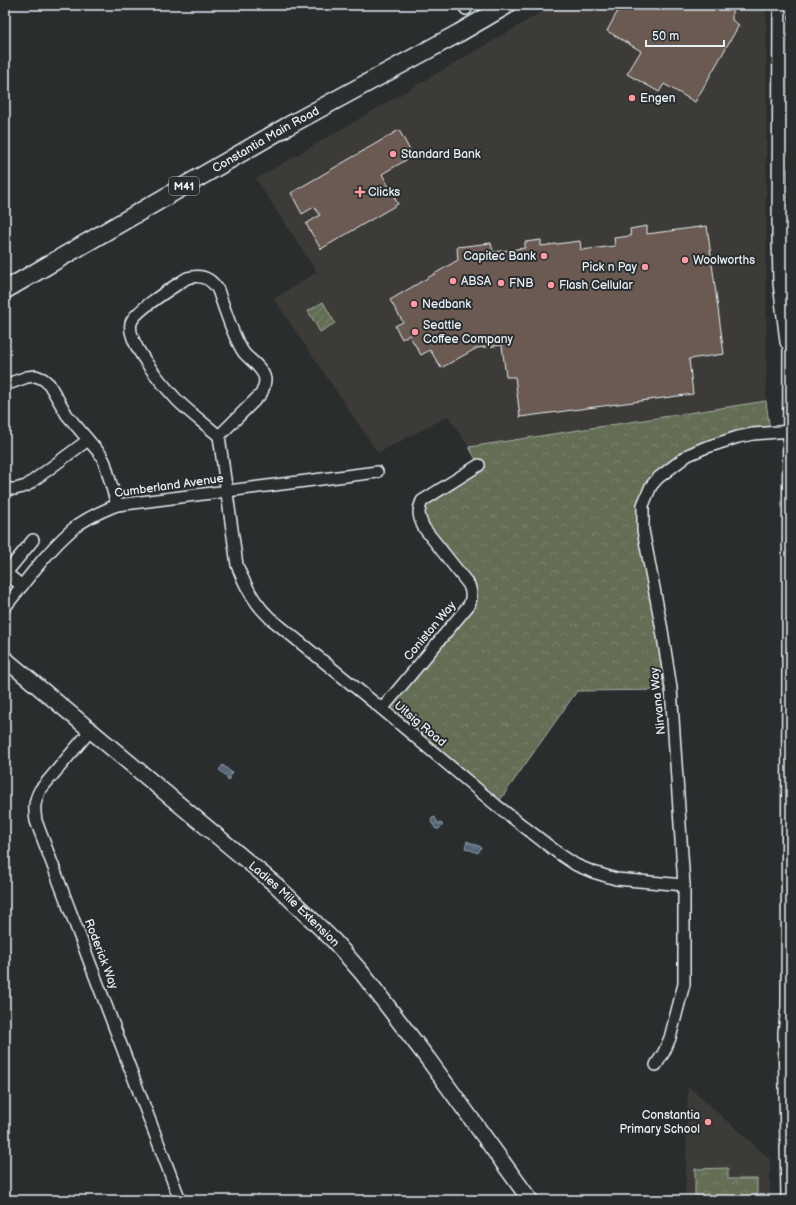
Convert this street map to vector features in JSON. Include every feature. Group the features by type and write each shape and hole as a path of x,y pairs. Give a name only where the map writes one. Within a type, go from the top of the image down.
{"main road":[{"name":"Constantia Main Road","path":"5,290 286,127 459,33 507,5"},
{"path":"780,5 786,162 781,283 790,355"},
{"path":"789,1200 789,1105 786,1033 790,1010 791,332"},
{"name":"Ladies Mile Extension","path":"5,659 277,886 334,941 362,973 428,1059 530,1200"}],"street":[{"path":"196,275 204,277 215,284 238,344 261,371 265,379 261,394 219,436 178,401 168,390 145,361 131,334 131,324 134,317 143,309 188,278 196,275"},
{"path":"5,385 27,377 36,376 44,379 49,384 67,416 101,455 105,463 117,505"},
{"name":"Nirvana Way","path":"656,1065 670,1038 684,984 684,885 671,688 662,630 644,536 642,517 643,505 651,486 658,478 688,456 704,448 738,437 753,434 790,431"},
{"name":"Uitsig Road","path":"219,436 237,565 251,595 259,607 270,618 382,709 496,805 576,865 616,879 684,885"},
{"path":"5,489 15,490 26,486 88,440"},
{"name":"Coniston Way","path":"382,709 471,601 471,590 469,585 424,528 418,514 422,501 479,465"},
{"name":"Cumberland Avenue","path":"5,607 56,546 75,528 95,514 117,505 377,472"},
{"path":"22,586 5,573 33,540"},
{"name":"Roderick Way","path":"91,730 40,790 35,798 34,808 36,821 180,1200"}],"shaded area":[{"path":"554,5 766,5 766,401 469,447 448,416 378,453 274,299 317,272 256,179"},
{"name":"Constantia Primary School","path":"688,1086 770,1159 770,1200 685,1200"}],"green space":[{"path":"323,302 335,323 320,332 308,311"},
{"path":"766,401 770,431 699,452 656,482 644,507 672,690 577,691 498,803 382,709 472,596 424,528 419,508 479,465 469,447"},
{"path":"728,1168 728,1179 757,1179 757,1200 695,1200 695,1169"}],"water":[{"path":"223,765 232,773 228,781 226,776 219,770"},
{"path":"435,817 438,823 443,825 439,829 436,829 431,822 432,818"},
{"path":"467,841 481,847 478,853 465,848"}],"building":[{"path":"621,5 732,5 732,20 739,25 695,102 664,84 659,92 627,74 641,51 607,31"},
{"path":"399,130 413,156 382,174 398,204 321,249 306,224 320,215 314,207 302,214 291,193"},
{"path":"647,226 647,234 707,226 724,354 689,359 693,394 520,417 515,377 506,377 502,345 477,348 441,368 430,350 421,355 409,335 402,339 395,326 403,322 390,300 458,260 457,247 491,243 493,252 525,248 525,242 541,240 541,246 580,241 581,250 615,246 614,238 631,236 630,229"}],"place":[{"name":"Engen","path":"632,98"},
{"name":"Standard Bank","path":"393,154"},
{"name":"Clicks","path":"360,192"},
{"name":"Capitec Bank","path":"544,256"},
{"name":"Woolworths","path":"685,260"},
{"name":"Pick n Pay","path":"645,267"},
{"name":"ABSA","path":"453,281"},
{"name":"FNB","path":"501,283"},
{"name":"Flash Cellular","path":"551,285"},
{"name":"Nedbank","path":"414,304"},
{"name":"Seattle Coffee Company","path":"415,332"},
{"name":"Constantia Primary School","path":"708,1122"}]}
